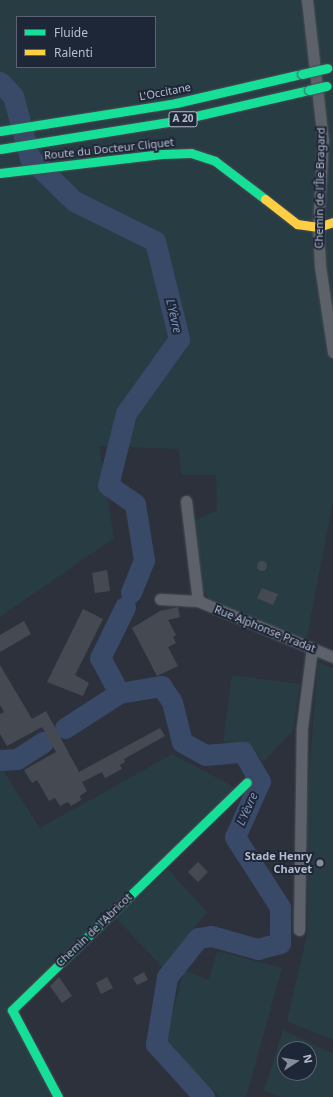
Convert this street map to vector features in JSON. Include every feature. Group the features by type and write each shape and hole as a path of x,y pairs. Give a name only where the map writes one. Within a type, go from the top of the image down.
{"main road":[{"name":"L'Occitane","path":"4,130 52,124 176,103 330,67"},
{"name":"A 20","path":"0,149 174,121 330,85"},
{"name":"Route du Docteur Cliquet","path":"0,173 162,154 191,153 215,161 297,224 318,227"},
{"path":"318,227 333,222"},
{"name":"Chemin de l'Abricot","path":"58,1097 12,1010 247,782"}],"street":[{"name":"Chemin de l'Île Bragard","path":"307,0 323,140 318,227 320,266 333,352"},
{"path":"186,501 198,601"},
{"name":"Rue Alphonse Pradat","path":"160,599 198,601 333,657"},
{"path":"299,930 302,735 312,648"}],"shaded area":[{"path":"0,0 333,0 333,502 306,642 210,600 196,579 191,523 217,510 216,475 181,475 179,449 99,446 114,538 0,617"},
{"name":"Stade Henry Chavet","path":"318,662 333,668 333,1040 287,1021 308,930 307,797"},
{"path":"232,675 300,684 293,731 263,762 253,748 223,741"},
{"path":"172,754 242,791 14,1010 61,1097 0,1097 0,766 40,828"},
{"path":"168,869 207,912 163,968 115,917"},
{"path":"217,951 282,968 246,1097 220,1097 164,1045 184,970 209,980"},
{"path":"283,1030 306,1041 280,1041"},
{"path":"317,1046 333,1054 333,1097 281,1097 264,1091 277,1049 277,1081 317,1081"}],"building":[{"path":"260,561 264,561 266,562 266,570 260,571 257,568 257,564"},
{"path":"107,570 110,591 95,593 92,573"},
{"path":"262,588 278,594 273,605 257,598"},
{"path":"178,607 180,617 168,620 176,635 173,637 176,643 168,647 178,666 157,676 132,628 160,611"},
{"path":"83,609 103,619 75,675 89,683 83,696 47,682"},
{"path":"24,621 31,634 0,652 0,635"},
{"path":"0,665 32,719 46,711 79,772 160,728 165,736 124,759 125,762 120,765 122,769 105,778 102,772 82,782 87,791 80,796 81,800 71,806 68,802 60,806 55,798 49,801 37,780 32,783 24,770 56,752 42,727 7,746 0,734 0,714 4,712 0,705"},
{"path":"198,862 208,872 198,882 188,872"},
{"path":"144,972 148,980 137,985 133,978"},
{"path":"59,977 72,996 62,1003 50,986"},
{"path":"107,977 113,988 101,994 96,983"}],"waterway":[{"name":"L'Yèvre","path":"0,82 13,96 30,158 74,201 155,241 179,339 126,413 108,485 135,504 144,560 131,592"},
{"name":"L'Yèvre","path":"119,693 100,658 125,607"},
{"name":"L'Yèvre","path":"65,728 119,693 161,686 172,702 182,742 205,755 243,752 260,781 235,837 280,907 280,943 258,949 211,936 198,938 167,977 156,1044 204,1097"},
{"name":"L'Yèvre","path":"0,760 17,759 43,742"}],"traffic: fast":[{"path":"302,74 327,68"},
{"path":"0,131 176,103 302,74"},
{"path":"309,90 327,86"},
{"path":"0,149 174,121 309,90"},
{"path":"0,173 162,154 191,153 215,161 265,199"},
{"path":"58,1097 12,1010 247,782"}],"traffic: slow":[{"path":"265,199 297,224 318,227 333,222"}],"place":[{"name":"Stade Henry Chavet","path":"320,863"}]}
